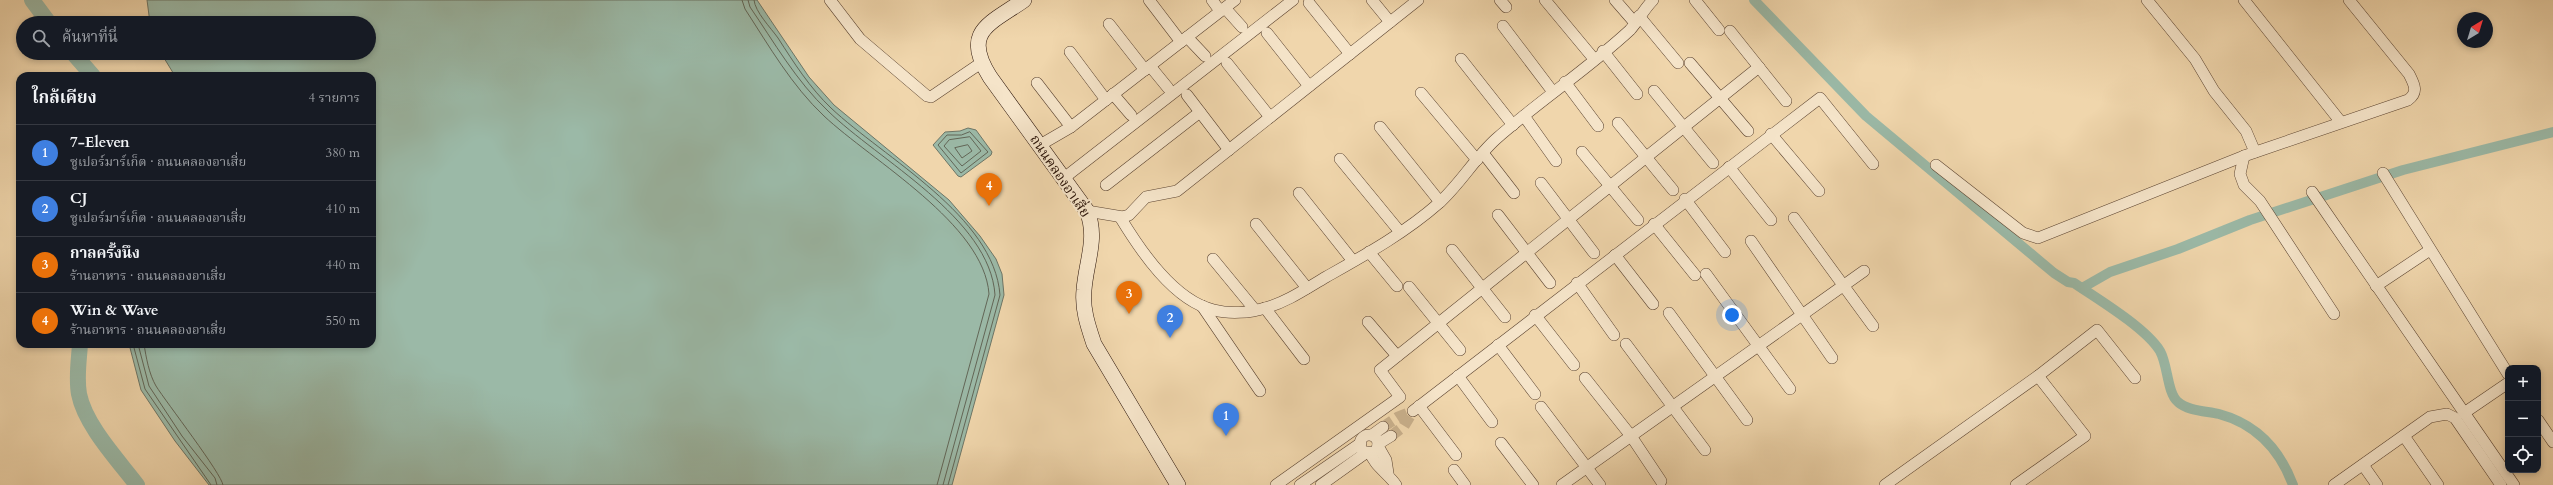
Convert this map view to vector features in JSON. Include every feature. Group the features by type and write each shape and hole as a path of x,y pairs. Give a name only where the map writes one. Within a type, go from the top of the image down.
{"street":[{"path":"830,0 860,39 927,96 930,97 981,63"},
{"name":"ถนนคลองอาเสี่ย","path":"1024,0 985,27 980,34 977,48 981,63 1087,211 1093,233 1084,290 1086,323 1094,344 1178,485"},
{"path":"1149,0 1184,39 1205,56"},
{"path":"1212,0 1242,27"},
{"path":"1040,145 1070,127 1235,0"},
{"path":"1064,178 1293,0"},
{"path":"1372,0 1390,22"},
{"path":"1087,211 1120,217 1129,215 1146,197 1177,190 1418,0"},
{"path":"1545,0 1594,59"},
{"path":"1615,0 1637,20 1678,63"},
{"path":"1120,217 1143,252 1158,269 1175,287 1202,306 1214,310 1229,312 1260,309 1307,288 1370,252 1440,202 1494,140 1594,59 1637,20 1653,0"},
{"path":"1695,0 1759,67 1786,101"},
{"path":"2147,0 2195,60 2214,91 2246,131 2249,154 2240,174 2244,185 2260,201 2334,314"},
{"path":"2244,0 2340,122"},
{"path":"1936,165 2023,233 2038,238 2249,154 2408,100 2414,94 2415,89 2409,74 2349,0"},
{"path":"1309,3 1350,54"},
{"path":"1109,24 1147,68 1168,88"},
{"path":"1503,26 1553,92"},
{"path":"1267,33 1309,86"},
{"path":"1603,51 1637,94"},
{"path":"1070,52 1110,97 1131,115"},
{"path":"1461,59 1513,125"},
{"path":"1227,63 1270,117"},
{"path":"1690,63 1748,131"},
{"path":"1276,485 1400,397 1380,370 1721,99 1759,67"},
{"path":"1565,82 1598,126"},
{"path":"1037,83 1070,127"},
{"path":"1654,91 1713,163"},
{"path":"1422,93 1514,192"},
{"path":"1187,96 1229,150"},
{"path":"1456,455 1416,409 1685,199 1820,98 1873,164"},
{"path":"1106,185 1200,112"},
{"path":"1524,116 1556,161"},
{"path":"1618,122 1673,190"},
{"path":"1380,127 1440,202"},
{"path":"1771,134 1819,191"},
{"path":"1582,152 1638,220"},
{"path":"1340,159 1400,232"},
{"path":"1729,167 1771,220"},
{"path":"2383,173 2505,369"},
{"path":"1541,183 1594,253"},
{"path":"2312,192 2514,485"},
{"path":"1299,193 1353,261"},
{"path":"1685,199 1725,252"},
{"path":"1498,215 1550,283"},
{"path":"1794,218 1874,326"},
{"path":"1256,224 1307,288"},
{"path":"1654,224 1695,275"},
{"path":"1750,241 1832,358"},
{"path":"1452,250 1505,317"},
{"path":"2376,286 2430,250"},
{"path":"1370,252 1397,286"},
{"path":"1615,255 1653,304"},
{"path":"1213,259 1304,359"},
{"path":"1562,485 1864,271"},
{"path":"1706,274 1790,388"},
{"path":"1577,284 1614,335"},
{"path":"1409,287 1460,350"},
{"path":"1202,306 1260,392"},
{"path":"1668,313 1747,420"},
{"path":"1535,315 1574,365"},
{"path":"1368,322 1397,356"},
{"path":"1885,485 2038,376 2097,330 2135,378"},
{"path":"1626,344 1705,450"},
{"path":"1498,346 1534,394"},
{"path":"1458,376 1492,422"},
{"path":"2016,485 2085,436 2038,376"},
{"path":"1585,378 1631,436 1661,481"},
{"path":"2464,413 2505,385"},
{"path":"1541,407 1588,467 1600,485"},
{"path":"2334,485 2430,417 2447,414 2455,418 2501,485"},
{"path":"2541,424 2553,442"},
{"path":"1321,485 1371,445 1383,427"},
{"path":"1300,485 1371,445 1391,436"},
{"path":"2404,436 2438,485"},
{"path":"1501,443 1533,485"},
{"path":"1371,445 1386,460 1388,473 1396,485"},
{"path":"2363,465 2377,485"},
{"path":"1454,470 1466,485"}],"water":[{"path":"147,0 757,0 809,77 834,105 949,200 980,236 996,259 1002,274 1004,295 952,485 209,485 175,441 141,390 130,348 376,348 376,72 173,72 165,60 376,60 376,16 149,16"},
{"path":"968,128 976,130 992,152 991,155 961,177 958,176 933,145 945,132 960,131"}],"waterway":[{"path":"32,0 44,16"},
{"path":"1754,0 1866,116 2054,273 2068,282 2074,283 2096,297 2121,314 2144,333 2153,342 2163,357 2170,386 2174,398 2178,402 2192,409 2219,414 2244,424 2265,440 2274,450 2288,472 2293,485"},
{"path":"79,60 90,72"},
{"path":"2082,288 2110,272 2178,249 2250,220 2403,170 2553,132"},
{"path":"80,348 78,382 82,406 103,442 137,485"}],"tunnel":[{"path":"1383,427 1398,417 1413,411"},
{"path":"1391,436 1404,426 1413,411"}],"place":[{"name":"Win & Wave","path":"989,206"},
{"name":"กาลครั้งนึง","path":"1129,314"},
{"name":"CJ","path":"1170,338"},
{"name":"7-Eleven","path":"1226,436"}]}
